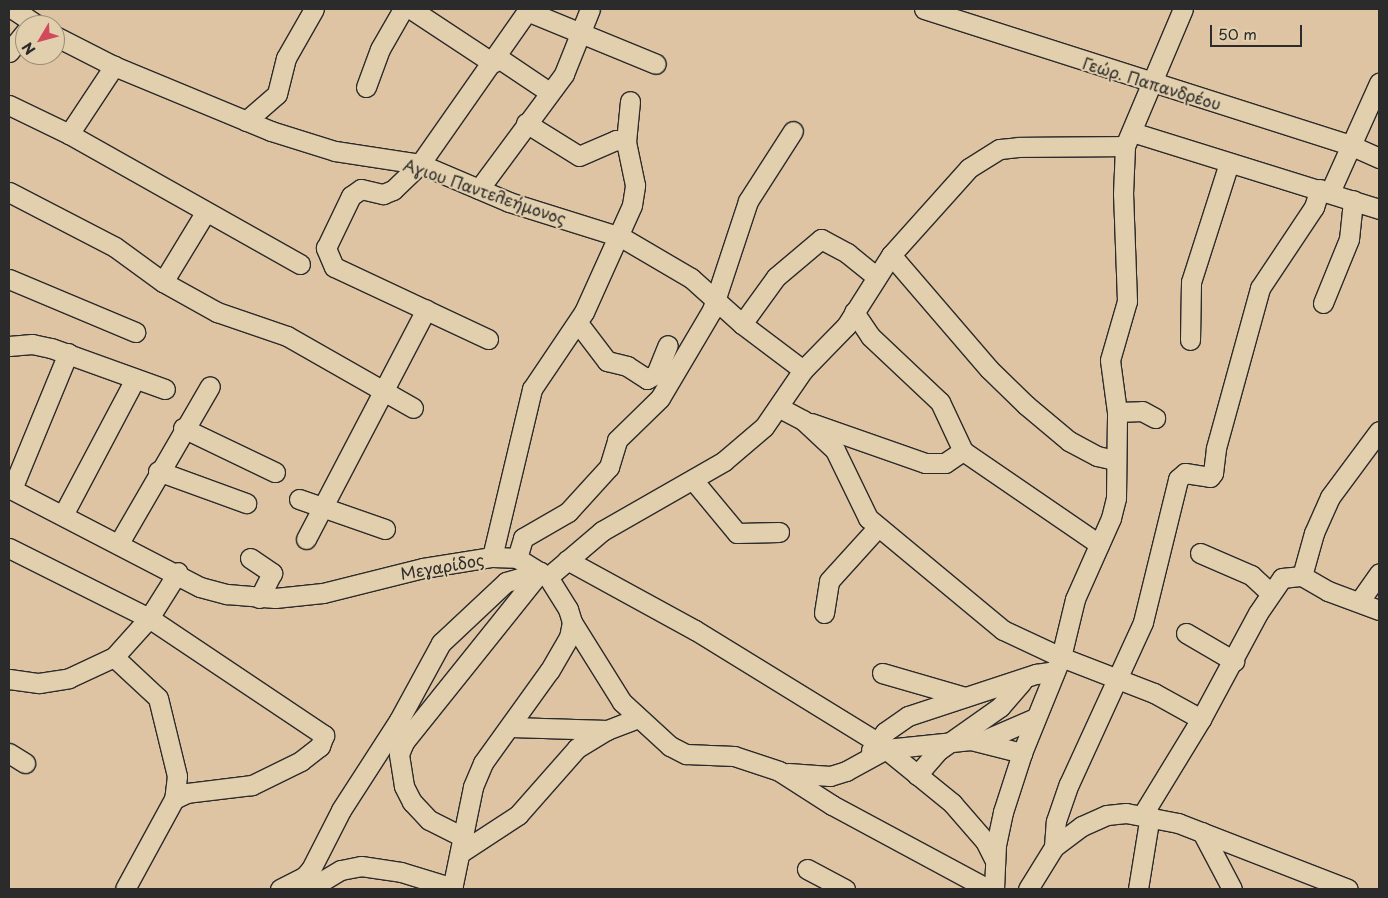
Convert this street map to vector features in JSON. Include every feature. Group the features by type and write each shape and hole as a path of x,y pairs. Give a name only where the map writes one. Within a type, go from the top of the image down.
{"street":[{"path":"246,121 276,94 286,58 314,9"},
{"path":"366,87 380,49 404,9 549,92"},
{"path":"479,189 564,74 590,9"},
{"name":"Γεώρ. Παπανδρέου","path":"924,9 1152,80 1350,145 1379,158"},
{"path":"994,889 1003,812 1035,718 1058,664 1075,599 1099,544 1116,498 1114,460 1117,412 1110,360 1127,301 1123,194 1128,139 1183,9"},
{"path":"488,339 334,267 326,248 356,191 383,194 420,164 495,60 527,10 580,36 656,64"},
{"name":"Αγιου Παντελεήμονος","path":"65,41 114,66 246,121 335,151 420,164 479,189 621,237 691,278 742,324 803,370"},
{"path":"69,134 114,66"},
{"path":"1054,847 1056,821 1069,784 1120,680 1148,608 1178,479 1185,473 1210,477 1213,473 1216,448 1260,288 1325,190 1350,145 1379,83"},
{"path":"492,557 532,389 578,322 621,237 634,185 626,142 630,101"},
{"path":"9,105 69,134 205,213 300,264"},
{"path":"526,123 579,156 616,140 626,142"},
{"path":"517,558 523,538 568,512 609,467 617,440 660,398 707,320 748,201 793,130"},
{"path":"464,845 429,820 412,802 404,786 400,754 404,742 544,575 567,560 602,531 693,480 747,444 780,408 803,370 846,326 875,276 891,255 949,188 987,155 1025,146 1128,139 1229,163 1325,190 1379,210"},
{"path":"1190,340 1191,282 1229,163"},
{"path":"9,192 115,247 163,282 217,312 287,336 413,408"},
{"path":"1323,303 1349,239 1353,200"},
{"path":"163,282 205,213"},
{"path":"742,324 776,277 821,239 847,252 875,276"},
{"path":"891,255 989,369 1026,405 1069,441 1097,456 1114,460"},
{"path":"12,283 135,332"},
{"path":"306,539 322,505 426,309"},
{"path":"854,312 870,336 940,402 963,451 1099,544"},
{"path":"578,322 607,361 627,366 647,379 656,374 668,345"},
{"path":"9,346 32,344 68,353 165,390"},
{"path":"10,489 68,353"},
{"path":"63,514 135,380"},
{"path":"119,543 158,471 210,386"},
{"path":"790,392 802,420 835,450 846,467 861,507 878,527 1003,630 1058,664 1120,680 1201,719"},
{"path":"780,408 802,420 925,464 946,463 963,451"},
{"path":"1117,412 1142,411 1155,418"},
{"path":"184,428 275,472"},
{"path":"1302,576 1314,533 1330,497 1379,431"},
{"path":"158,471 246,503"},
{"path":"693,480 737,533 778,532"},
{"name":"Μεγαρίδος","path":"10,489 178,572 210,590 259,598 323,593 424,568 492,557 517,558 544,575"},
{"path":"300,499 322,505 385,529"},
{"path":"824,613 830,581 878,527"},
{"path":"9,548 149,618 324,735 320,746 300,761 252,785 186,793 174,800"},
{"path":"1200,554 1251,575 1270,593"},
{"path":"250,558 272,574 259,598"},
{"path":"567,560 736,654 881,745 958,810 985,841 996,863"},
{"path":"9,679 39,683 68,678 114,657 149,618 178,572"},
{"path":"1359,602 1379,573"},
{"path":"544,575 609,683 636,719 686,754 734,756 779,771 830,776 846,771 881,745 908,716 967,698 1058,664"},
{"path":"280,889 304,878 311,869 341,810 399,720 441,643 506,582 544,575"},
{"path":"1138,889 1146,815 1234,662 1270,593 1282,578 1302,576 1379,610"},
{"path":"309,889 341,870 360,866 400,872 452,889 464,845 477,776 563,649 572,622"},
{"path":"1186,633 1234,662"},
{"path":"114,657 152,689 164,712 177,776 174,800 126,889"},
{"path":"882,673 967,698"},
{"path":"917,775 939,750 955,742 1000,707 1027,677"},
{"path":"980,742 1035,718"},
{"path":"464,845 518,815 577,748 607,730 636,719"},
{"path":"511,727 607,730"},
{"path":"881,745 980,742 1022,753"},
{"path":"9,753 25,763"},
{"path":"779,771 832,805 988,889"},
{"path":"1028,889 1054,847 1082,826 1107,815 1146,815 1202,832 1348,889"},
{"path":"1202,832 1232,889"},
{"path":"807,869 845,889"}]}
